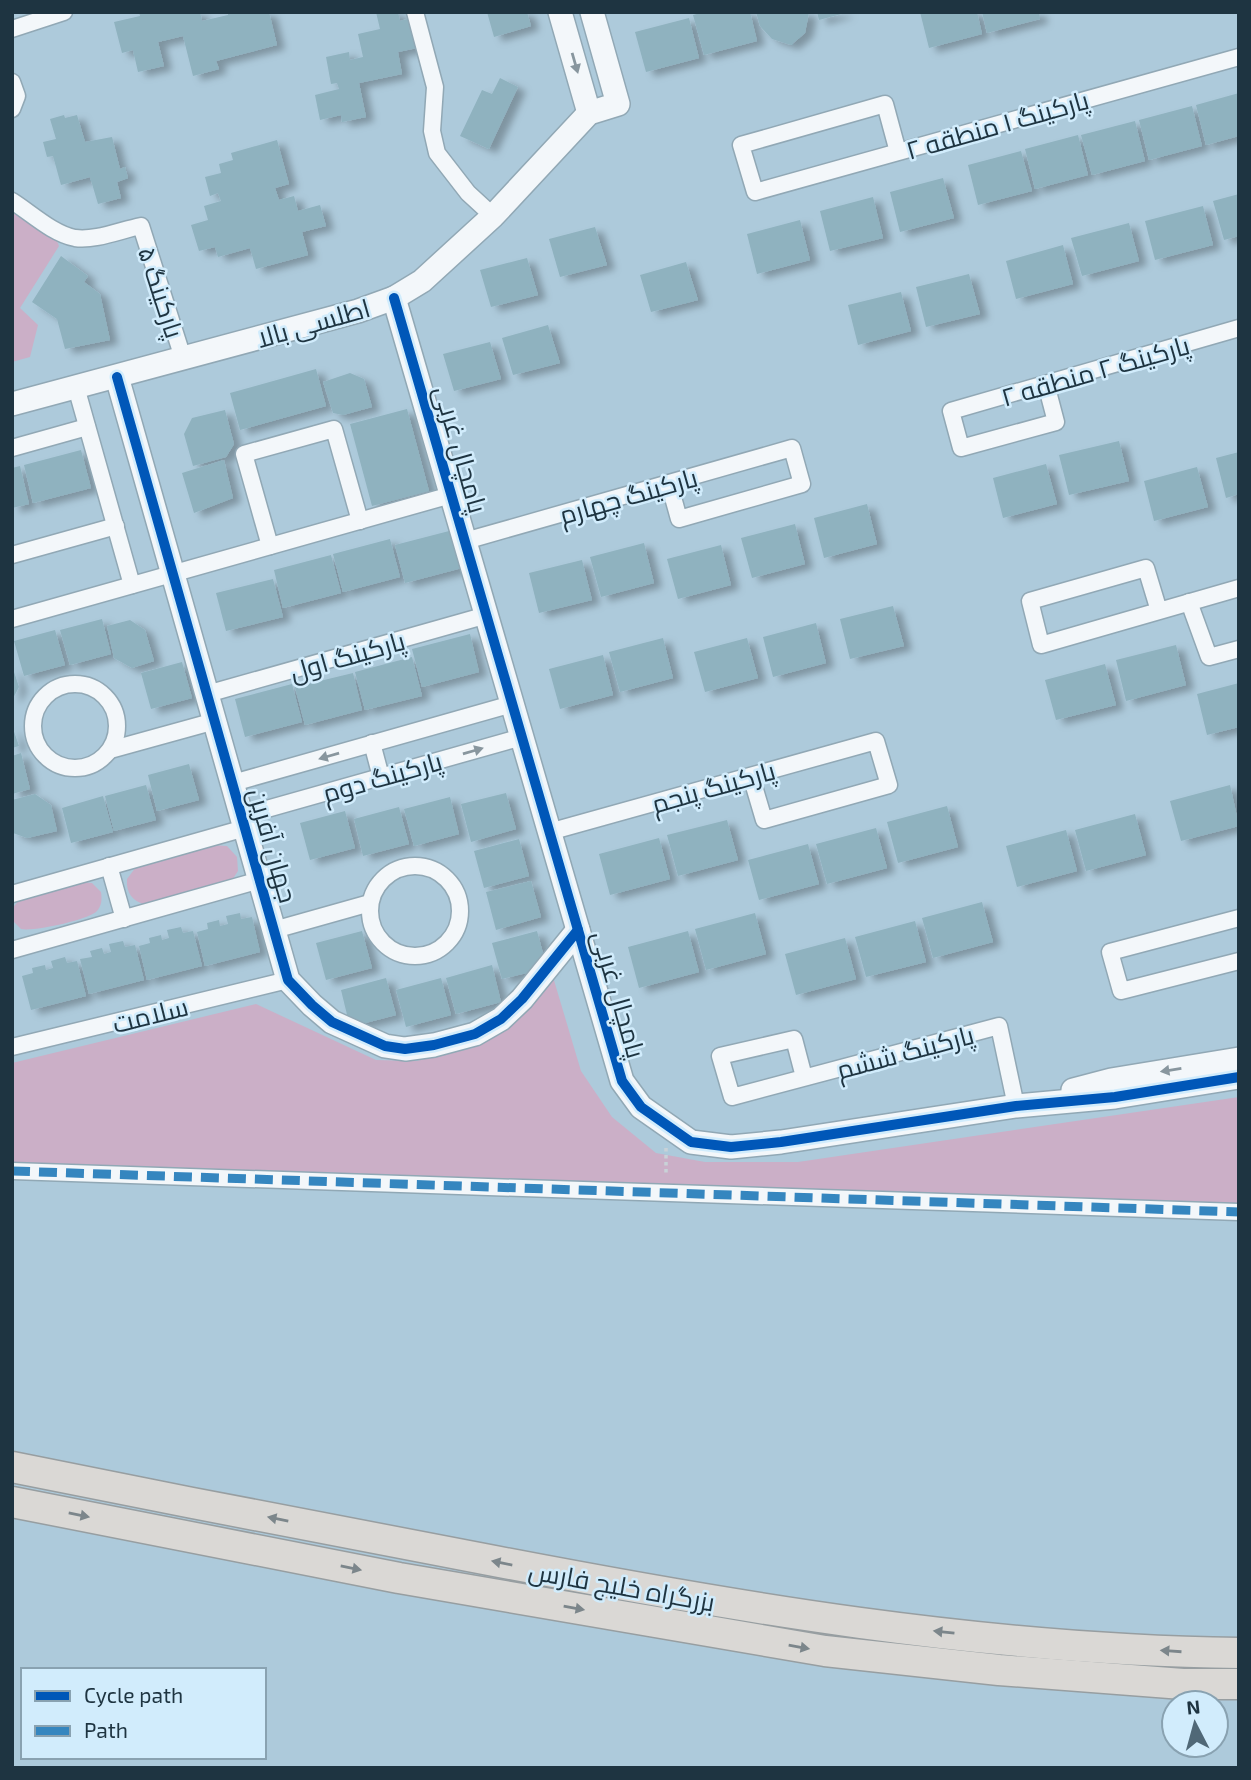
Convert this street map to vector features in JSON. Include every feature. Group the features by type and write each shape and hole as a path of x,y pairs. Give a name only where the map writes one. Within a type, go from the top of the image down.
{"highway":[{"name":"بزرگراه خلیج فارس","path":"12,1467 645,1590 819,1619 1010,1639 1180,1652 1239,1653"},
{"name":"بزرگراه خلیج فارس","path":"12,1502 399,1578 825,1651 999,1670 1183,1684 1239,1685"}],"street":[{"path":"12,29 64,12"},
{"path":"415,12 435,87 432,131 438,153 468,192 494,216"},
{"path":"560,12 589,113 618,104 592,12"},
{"name":"پارکینگ ۱ منطقه ۲","path":"898,152 885,104 741,145 755,192 1239,57"},
{"path":"12,82 17,96 12,109"},
{"name":"اطلسی بالا","path":"12,404 358,311 394,298 422,281 494,216 589,113"},
{"name":"پارکینگ ۵","path":"12,201 62,234 75,238 141,226 183,358"},
{"name":"پامچال غربی","path":"394,298 622,1082 641,1107 691,1142 731,1147 781,1142 1016,1106 1115,1097 1239,1077"},
{"name":"پارکینگ ۲ منطقه ۲","path":"1046,384 1056,422 961,448 951,411 1239,328"},
{"name":"جهان آفرین","path":"117,377 288,980 332,1022 385,1046 405,1049 434,1045 475,1034 501,1019 522,999 578,930"},
{"path":"76,387 132,585"},
{"path":"12,448 88,426"},
{"path":"270,546 244,454 321,432 334,429 360,521"},
{"name":"پارکینگ چهارم","path":"465,541 669,483 792,449 802,484 679,519 669,483"},
{"path":"12,619 452,495"},
{"path":"12,555 116,526"},
{"path":"1159,611 1146,568 1030,601 1041,645 1239,588"},
{"path":"1189,602 1209,657 1239,649"},
{"name":"پارکینگ اول","path":"207,694 486,615"},
{"path":"110,750 118,723 107,698 96,689 82,684 68,685 43,697 32,723 33,737 48,760 75,769 101,760 110,750 215,721"},
{"name":"پارکینگ دوم","path":"233,783 512,704"},
{"name":"پارکینگ دوم","path":"12,894 109,866 381,776 522,737"},
{"name":"پارکینگ پنجم","path":"550,832 876,741 888,785 764,820 751,776"},
{"path":"372,743 381,776"},
{"path":"109,866 124,919"},
{"path":"408,866 422,866 441,875 455,891 459,918 455,931 446,943 435,951 422,955 407,955 388,946 374,931 370,903 383,878 408,866"},
{"path":"12,950 260,880"},
{"path":"274,930 370,903"},
{"path":"1238,921 1110,952 1121,991 1239,961"},
{"name":"سلامت","path":"12,1047 288,980"},
{"name":"پارکینگ ششم","path":"804,1077 794,1039 720,1056 732,1097 999,1026 1016,1106"},
{"name":"پامچال غربی","path":"1016,1106 1111,1080 1239,1059"},
{"path":"12,1171 1239,1212"}],"path":[{"path":"666,1151 666,1163"}],"shaded area":[{"path":"12,201 51,226 59,246 20,308 38,325 30,357 12,362"},
{"path":"212,845 227,846 237,857 238,871 230,883 146,905 131,896 127,879 136,867"},
{"path":"81,882 92,883 101,892 101,902 96,912 71,922 36,929 21,929 13,921 12,909 19,900"},
{"path":"553,977 581,1071 612,1117 656,1153 705,1162 798,1162 1239,1097 1239,1217 12,1177 12,1063 256,1004 376,1060 416,1061 473,1048 506,1028"}],"building":[{"path":"139,12 200,12 202,21 228,15 228,12 269,12 277,45 216,61 219,69 193,76 183,36 158,42 164,66 138,72 133,50 122,53 114,22 140,16"},
{"path":"376,12 398,12 400,21 411,18 417,48 398,52 402,74 359,83 366,117 342,122 341,115 320,120 315,95 339,89 337,83 331,84 326,57 349,52 350,60 363,57 358,34 380,29"},
{"path":"487,12 527,12 531,26 494,37"},
{"path":"704,12 750,12 757,41 704,55 693,15"},
{"path":"756,12 809,12 805,33 791,45 772,39 760,26"},
{"path":"817,12 845,12 845,13 819,20"},
{"path":"920,12 977,12 982,34 929,48"},
{"path":"982,12 1039,12 1040,19 987,33"},
{"path":"689,18 699,58 646,72 635,32"},
{"path":"500,78 518,87 489,149 460,136 482,90 492,94"},
{"path":"1239,93 1239,136 1206,145 1196,105"},
{"path":"1192,106 1202,146 1149,160 1139,120"},
{"path":"64,115 65,118 77,115 85,142 112,137 120,169 125,167 128,178 117,182 121,198 98,204 90,177 61,185 53,156 47,157 43,142 56,139 50,119"},
{"path":"1135,121 1145,161 1092,175 1081,135"},
{"path":"1078,135 1088,175 1035,189 1025,149"},
{"path":"277,140 289,184 275,188 279,200 294,196 298,211 320,205 326,226 302,232 308,255 256,269 250,248 218,257 215,247 199,251 191,225 208,220 204,206 221,201 218,193 210,196 205,177 221,173 219,164 233,160 231,153"},
{"path":"1021,151 1032,191 978,205 968,165"},
{"path":"943,178 954,218 900,232 890,192"},
{"path":"1239,194 1239,236 1224,240 1213,201"},
{"path":"873,197 883,238 830,251 820,211"},
{"path":"1203,206 1213,245 1155,260 1145,221"},
{"path":"800,220 810,260 757,274 747,234"},
{"path":"1129,223 1139,261 1082,276 1071,238"},
{"path":"595,227 607,265 560,277 549,239"},
{"path":"1063,245 1073,284 1016,299 1006,261"},
{"path":"61,256 88,276 84,282 100,294 110,340 65,349 57,319 32,302"},
{"path":"527,258 538,295 491,307 480,270"},
{"path":"686,262 698,300 651,312 640,275"},
{"path":"969,274 980,314 926,327 916,287"},
{"path":"901,292 911,331 858,345 848,305"},
{"path":"548,325 560,363 513,375 502,338"},
{"path":"490,342 501,379 454,391 443,354"},
{"path":"316,369 326,406 240,430 230,393"},
{"path":"350,373 364,379 372,407 343,415 333,413 323,382"},
{"path":"407,409 429,491 372,506 350,424"},
{"path":"225,410 234,444 226,457 193,466 184,434 192,418"},
{"path":"1119,441 1129,481 1069,495 1059,455"},
{"path":"81,450 91,488 33,503 24,465"},
{"path":"1239,452 1239,494 1226,498 1216,458"},
{"path":"224,460 233,498 194,513 182,473"},
{"path":"1046,464 1057,504 1003,518 993,478"},
{"path":"20,466 29,504 12,508 12,468"},
{"path":"1197,467 1208,507 1154,521 1144,481"},
{"path":"867,504 877,544 824,558 814,518"},
{"path":"795,524 805,564 752,578 741,538"},
{"path":"453,530 462,568 405,583 395,545"},
{"path":"390,539 400,577 343,592 333,554"},
{"path":"644,543 654,583 601,597 590,557"},
{"path":"721,545 731,585 678,599 667,559"},
{"path":"331,555 341,593 283,608 274,570"},
{"path":"582,560 592,600 539,613 529,573"},
{"path":"273,579 283,617 226,631 216,593"},
{"path":"893,606 904,646 850,659 840,619"},
{"path":"102,619 111,654 70,665 60,630"},
{"path":"130,620 145,630 154,661 132,668 114,658 107,626"},
{"path":"816,623 826,663 773,677 763,637"},
{"path":"55,630 65,665 24,676 14,641"},
{"path":"470,634 479,672 422,687 412,649"},
{"path":"663,638 673,678 620,692 609,652"},
{"path":"747,638 758,678 705,692 694,652"},
{"path":"1176,645 1186,685 1126,701 1116,660"},
{"path":"603,655 613,695 560,709 549,669"},
{"path":"412,657 422,696 365,710 355,672"},
{"path":"182,662 192,698 151,709 141,673"},
{"path":"1105,664 1116,705 1056,720 1045,680"},
{"path":"12,666 19,687 12,700"},
{"path":"353,673 362,710 305,725 295,687"},
{"path":"1239,683 1239,727 1207,735 1197,694"},
{"path":"292,684 302,722 245,737 235,699"},
{"path":"12,726 19,746 12,748"},
{"path":"21,753 30,789 12,794 12,756"},
{"path":"189,764 199,800 157,811 148,775"},
{"path":"146,785 156,820 114,831 105,796"},
{"path":"1230,785 1239,826 1181,841 1170,801"},
{"path":"506,793 516,829 471,842 461,804"},
{"path":"35,794 51,805 57,831 27,838 13,833 12,800"},
{"path":"103,796 113,832 71,843 62,808"},
{"path":"450,797 459,834 414,846 404,809"},
{"path":"947,806 958,847 898,863 887,822"},
{"path":"399,807 409,844 363,856 354,819"},
{"path":"345,811 355,848 310,860 300,823"},
{"path":"1135,814 1146,855 1086,871 1075,830"},
{"path":"727,820 738,860 678,876 667,835"},
{"path":"876,828 887,868 827,884 816,844"},
{"path":"1066,830 1077,871 1017,887 1006,846"},
{"path":"659,838 670,879 610,895 599,854"},
{"path":"519,839 529,876 484,888 474,851"},
{"path":"808,844 819,884 759,900 748,860"},
{"path":"531,881 541,917 496,930 486,892"},
{"path":"982,902 993,942 933,958 922,918"},
{"path":"240,913 241,919 252,917 260,952 205,966 197,932 208,929 207,923 219,920 220,926 228,924 226,916"},
{"path":"755,913 766,954 706,970 695,929"},
{"path":"915,921 926,962 866,977 855,937"},
{"path":"181,927 183,933 193,931 202,966 147,980 139,946 150,943 149,938 161,935 162,940 169,938 167,930"},
{"path":"362,931 372,968 326,980 316,943"},
{"path":"537,931 547,968 502,979 492,943"},
{"path":"688,931 699,972 639,988 628,947"},
{"path":"845,938 856,979 796,995 785,954"},
{"path":"123,941 125,947 135,945 144,980 89,994 80,959 92,957 90,951 102,948 104,954 111,952 109,944"},
{"path":"65,957 67,963 77,961 86,996 31,1010 22,976 33,973 32,968 45,965 46,970 53,968 51,961"},
{"path":"492,965 501,1002 456,1014 446,978"},
{"path":"386,978 396,1015 350,1027 341,990"},
{"path":"441,978 451,1015 406,1027 396,990"}],"marked path":[{"path":"12,1171 1239,1212"}],"cycle path":[{"path":"394,298 622,1081 641,1107 691,1142 731,1147 781,1142 1016,1106 1115,1097 1239,1077"},
{"path":"117,377 288,980 332,1022 385,1046 405,1049 434,1045 475,1034 501,1019 522,999 578,930"}]}
